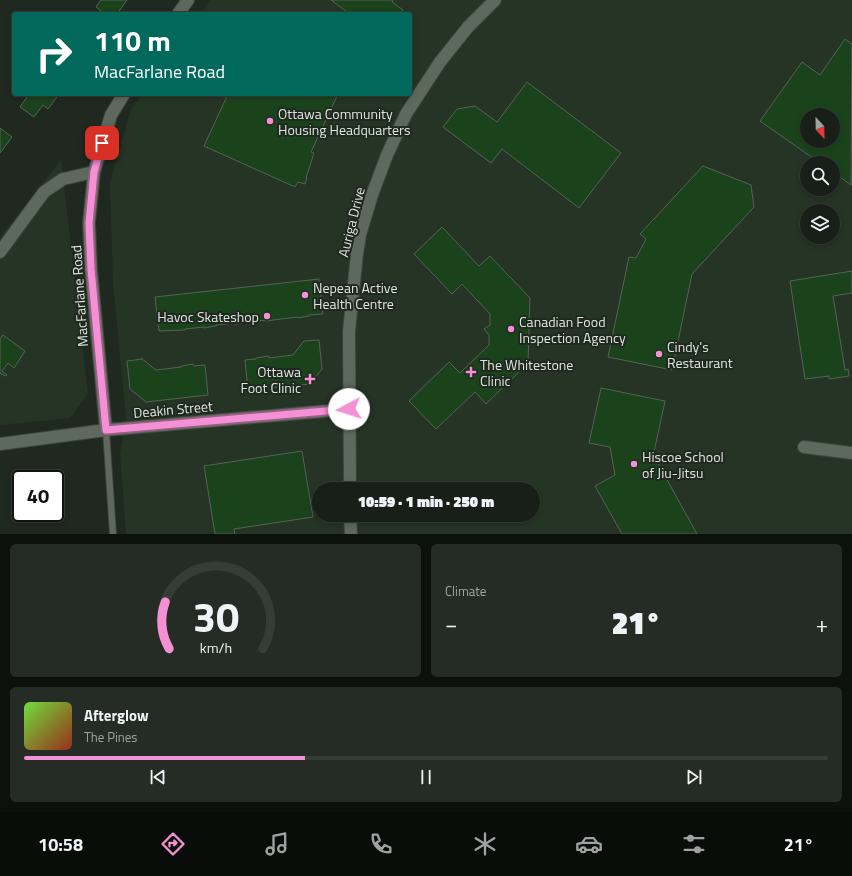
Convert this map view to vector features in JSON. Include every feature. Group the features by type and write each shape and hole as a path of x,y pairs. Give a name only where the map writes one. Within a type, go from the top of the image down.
{"street":[{"path":"179,12 188,0"},
{"name":"Auriga Drive","path":"350,482 349,331 356,254 372,195 387,155 406,114 440,62 468,27 495,0"},
{"name":"MacFarlane Road","path":"106,430 91,269 89,223 94,172 112,115 123,96"},
{"path":"0,252 44,192 62,179 94,172"},
{"name":"Deakin Street","path":"0,444 106,430 349,409"},
{"path":"804,447 852,453"},
{"path":"350,522 351,534"}],"lane":[{"path":"106,430 113,534"}],"shaded area":[{"path":"210,0 852,0 852,534 126,534 120,453 126,418 113,283 110,182 131,110 141,96 412,96 412,12 201,12"},
{"path":"61,160 88,394 70,418 0,425 0,237"}],"building":[{"path":"101,0 127,0 118,12 102,12 96,7"},
{"path":"331,0 393,0 392,2 403,10 402,12 347,12"},
{"path":"845,39 852,44 851,185 840,177 840,156 810,156 760,121 802,62 820,75"},
{"path":"527,82 621,153 579,208 502,149 491,163 443,127 457,109 475,106 497,122"},
{"path":"28,96 58,96 48,109 43,105 34,117 20,107"},
{"name":"Ottawa Community Housing Headquarters","path":"227,96 337,96 311,152 314,153 305,184 298,182 295,187 204,146"},
{"path":"0,128 12,137 0,153"},
{"path":"703,166 751,185 754,207 692,274 672,370 608,357 629,257 636,258 646,239 640,234"},
{"path":"442,227 479,266 490,256 530,298 528,363 486,404 475,392 436,429 409,401 449,362 460,373 489,345 489,335 484,329 490,325 490,314 462,284 452,294 414,254"},
{"path":"852,271 852,293 833,296 845,370 848,369 849,376 829,379 829,376 805,379 790,281"},
{"path":"319,279 323,314 309,315 298,318 216,325 185,330 159,331 155,297"},
{"path":"3,335 25,351 14,368 8,363 2,371 7,375 5,376 0,373 0,339"},
{"path":"319,340 322,369 310,384 248,390 245,360 269,356 269,358 293,355 304,341"},
{"path":"141,358 156,370 193,364 194,366 205,365 208,395 146,402 130,389 127,361 142,359"},
{"path":"601,388 665,401 654,452 651,452 652,458 655,458 697,534 622,534 595,486 615,475 610,447 589,443"},
{"path":"302,451 312,517 234,529 235,534 215,534 204,466"}],"place":[{"name":"Ottawa Community Housing Headquarters","path":"270,121"},
{"name":"Nepean Active Health Centre","path":"305,295"},
{"name":"Havoc Skateshop","path":"267,316"},
{"name":"Canadian Food Inspection Agency","path":"511,329"},
{"name":"Cindy's Restaurant","path":"659,354"},
{"name":"The Whitestone Clinic","path":"471,372"},
{"name":"Ottawa Foot Clinic","path":"310,379"},
{"name":"Hiscoe School of Jiu-Jitsu","path":"634,464"}],"route":[{"path":"102,143 94,172 89,223 91,269 106,430 349,409"}]}
